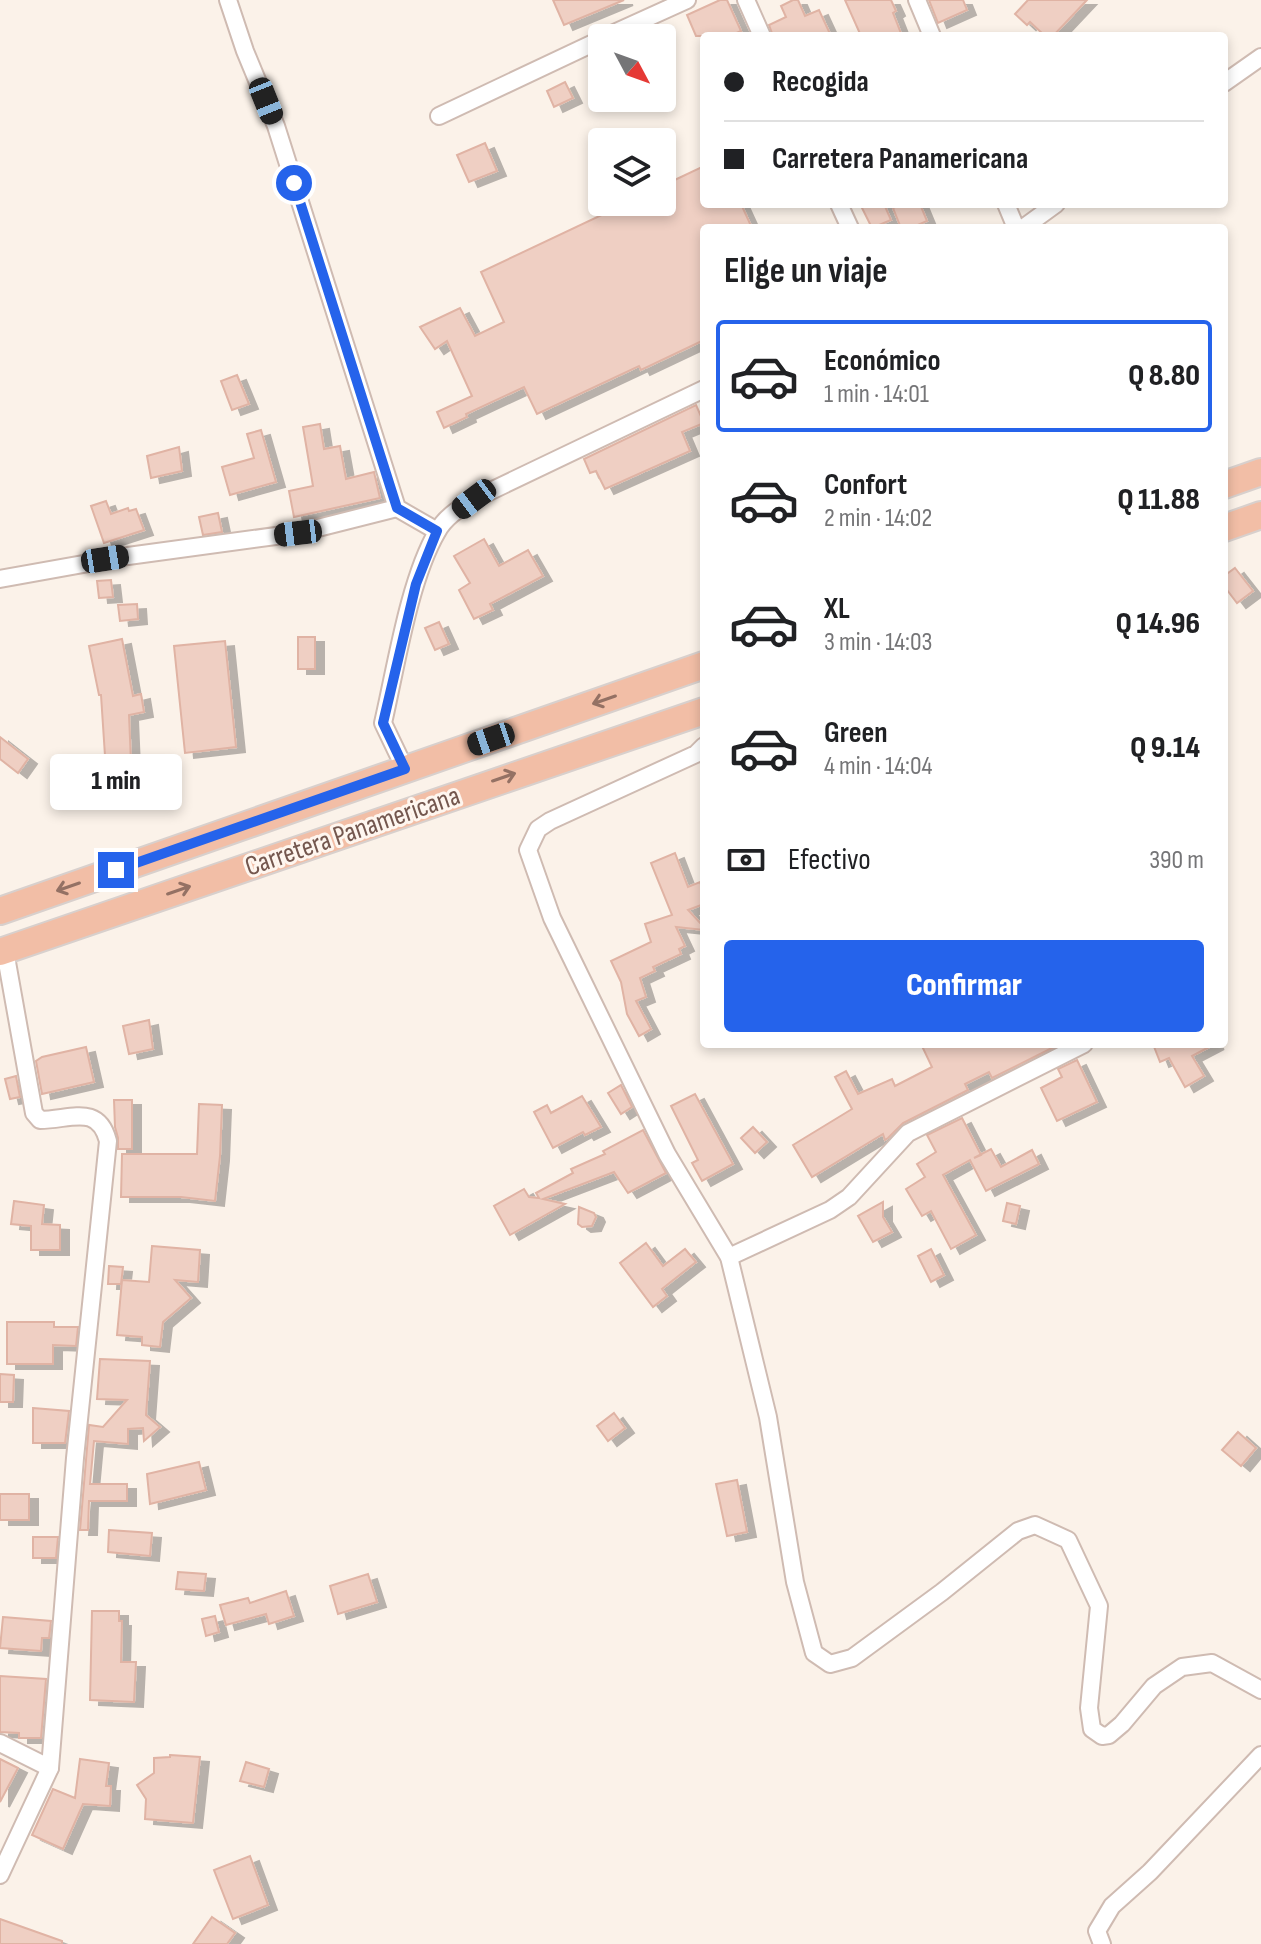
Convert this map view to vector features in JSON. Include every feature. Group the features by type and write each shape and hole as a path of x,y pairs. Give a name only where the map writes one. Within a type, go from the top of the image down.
{"highway":[{"path":"1228,484 1261,472"},
{"path":"1228,527 1261,515"},
{"name":"Carretera Panamericana","path":"0,911 700,666"},
{"path":"549,762 564,748 581,739 672,707 688,697 686,688 677,681 651,683"},
{"path":"700,682 693,690 700,704"},
{"name":"Carretera Panamericana","path":"2,952 700,710"}],"street":[{"path":"228,0 276,126 397,508 437,531"},
{"path":"634,24 687,0"},
{"path":"746,0 760,32"},
{"path":"917,0 930,32"},
{"path":"439,116 588,45"},
{"path":"1228,80 1261,57"},
{"path":"1028,224 1050,208"},
{"path":"405,769 383,723 416,584 437,531 447,519 474,499 700,391"},
{"path":"0,579 128,556 298,533 397,508"},
{"path":"700,750 550,821 538,829 528,850 552,918 667,1154 729,1257 768,1417 795,1582 814,1653 830,1664 852,1658 1018,1531 1035,1525 1068,1540 1099,1606 1089,1708 1092,1729 1102,1736 1109,1735 1154,1686 1182,1667 1212,1663 1260,1687"},
{"path":"0,1875 50,1768 75,1458 108,1141 99,1121 87,1116 40,1120 34,1113 2,952"},
{"path":"729,1257 830,1210 849,1197 908,1133 1076,1048"},
{"path":"0,1743 50,1768"},
{"path":"1102,1944 1097,1931 1112,1906 1150,1872 1261,1755"}],"building":[{"path":"553,0 624,0 564,25"},
{"path":"720,0 727,0 741,31 700,32 700,36 696,36 687,15"},
{"path":"798,0 805,16 819,10 829,32 772,32 769,25 786,17 781,6"},
{"path":"845,0 891,0 900,32 859,32"},
{"path":"929,0 963,0 967,10 938,23"},
{"path":"1028,0 1087,0 1057,32 1041,32 1015,14"},
{"path":"565,82 573,98 554,107 547,91"},
{"path":"485,143 497,171 469,182 457,155"},
{"path":"700,168 700,208 743,208 750,224 700,224 700,342 641,370 639,366 537,414 524,387 466,414 467,417 444,428 437,412 472,396 447,341 435,349 420,327 460,308 475,336 504,322 481,272 599,216 676,216 676,179"},
{"path":"862,208 886,208 891,220 870,224"},
{"path":"893,208 922,208 927,221 920,224 899,224"},
{"path":"237,375 249,404 232,410 221,381"},
{"path":"696,405 700,414 700,425 682,432 690,451 605,489 596,471 590,473 584,459"},
{"path":"320,424 324,449 340,446 346,479 374,472 380,498 294,517 289,491 313,486 303,427"},
{"path":"261,430 276,482 230,495 222,467 254,458 247,434"},
{"path":"179,447 182,471 151,478 147,456"},
{"path":"106,501 111,514 128,508 129,511 136,509 144,530 104,543 91,506"},
{"path":"218,513 222,532 203,535 199,517"},
{"path":"484,539 499,566 528,550 543,576 490,604 493,610 474,619 459,590 470,583 454,556"},
{"path":"1235,568 1253,591 1237,603 1228,591 1228,573"},
{"path":"111,580 113,597 99,598 97,581"},
{"path":"137,604 138,619 120,621 118,605"},
{"path":"439,622 449,644 435,650 425,628"},
{"path":"298,637 315,637 315,669 298,669"},
{"path":"122,639 133,696 141,694 144,712 129,715 131,762 125,763 126,770 106,771 101,695 89,646"},
{"path":"225,641 236,747 185,753 174,646"},
{"path":"0,737 28,759 18,773 0,759"},
{"path":"675,853 688,887 700,882 700,906 688,910 700,923 700,930 676,927 685,946 679,949 681,954 653,967 655,971 640,978 646,997 636,1001 651,1029 639,1036 627,1014 621,982 611,961 651,942 645,924 672,915 651,863"},
{"path":"149,1020 153,1049 129,1054 123,1026"},
{"path":"86,1047 94,1082 42,1094 36,1061"},
{"path":"923,1048 1052,1048 992,1078 989,1072 965,1084 968,1090 903,1123 885,1140 883,1134 812,1177 793,1145 852,1109 835,1077 846,1071 858,1094 892,1079 895,1086 932,1067"},
{"path":"1155,1048 1207,1048 1192,1056 1204,1076 1185,1087 1169,1058 1160,1062"},
{"path":"1077,1060 1097,1102 1057,1121 1041,1088 1062,1077 1058,1069"},
{"path":"16,1076 20,1097 10,1099 5,1079"},
{"path":"621,1085 632,1107 621,1114 608,1093"},
{"path":"695,1094 733,1164 702,1181 692,1163 698,1160 671,1106"},
{"path":"582,1096 601,1127 585,1135 583,1132 553,1148 534,1112 547,1105 551,1113"},
{"path":"114,1100 132,1100 132,1149 118,1149"},
{"path":"199,1104 222,1105 215,1201 181,1197 121,1197 122,1154 197,1154"},
{"path":"962,1118 981,1154 991,1149 1001,1167 1032,1150 1039,1164 986,1191 970,1160 943,1175 976,1235 951,1249 931,1211 922,1216 906,1189 925,1177 917,1164 936,1152 927,1135"},
{"path":"753,1127 767,1142 755,1153 741,1138"},
{"path":"643,1130 666,1173 628,1193 614,1172 543,1199 565,1204 510,1235 494,1206 524,1189 529,1197 539,1198 536,1193 573,1173 571,1169 605,1154 603,1151"},
{"path":"14,1201 44,1205 42,1224 60,1225 60,1250 31,1250 31,1226 11,1224"},
{"path":"883,1202 883,1217 892,1232 873,1242 858,1216"},
{"path":"1007,1203 1020,1206 1016,1224 1003,1221"},
{"path":"579,1207 594,1213 596,1217 592,1226 582,1227 578,1224"},
{"path":"646,1243 663,1266 685,1249 696,1262 662,1289 667,1296 653,1307 620,1263"},
{"path":"152,1246 200,1250 198,1282 175,1280 191,1298 163,1322 160,1347 142,1345 142,1337 117,1335 122,1280 149,1282"},
{"path":"931,1249 944,1275 931,1282 918,1256"},
{"path":"109,1266 123,1267 121,1284 108,1284"},
{"path":"7,1322 54,1322 54,1327 78,1327 76,1346 53,1345 53,1364 7,1364"},
{"path":"100,1359 150,1361 146,1415 160,1427 144,1441 143,1428 128,1429 128,1444 94,1441 90,1484 127,1484 127,1501 89,1501 88,1530 80,1530 89,1425 103,1427 127,1400 97,1399"},
{"path":"0,1374 14,1375 13,1402 0,1402"},
{"path":"33,1408 69,1411 65,1443 33,1443"},
{"path":"614,1413 625,1428 608,1441 597,1426"},
{"path":"1238,1432 1256,1448 1241,1466 1222,1450"},
{"path":"199,1462 206,1490 150,1504 147,1474"},
{"path":"737,1480 747,1532 727,1536 716,1484"},
{"path":"0,1494 29,1494 29,1520 0,1520"},
{"path":"109,1530 152,1533 150,1556 108,1552"},
{"path":"33,1537 58,1537 56,1558 33,1558"},
{"path":"178,1572 206,1574 204,1591 176,1589"},
{"path":"368,1574 377,1602 338,1614 330,1586"},
{"path":"286,1591 294,1616 269,1624 266,1614 226,1625 220,1605 248,1598 250,1603"},
{"path":"92,1611 119,1611 119,1621 122,1621 121,1662 136,1662 134,1702 90,1700"},
{"path":"215,1616 219,1632 206,1636 202,1619"},
{"path":"3,1617 51,1621 49,1638 42,1638 41,1651 0,1648"},
{"path":"0,1676 46,1679 41,1738 19,1738 19,1733 0,1732"},
{"path":"170,1755 200,1757 193,1823 145,1819 146,1799 137,1785 154,1773 154,1758"},
{"path":"0,1759 18,1768 0,1802"},
{"path":"80,1759 109,1763 106,1786 111,1786 110,1806 83,1804 63,1849 32,1835 53,1789 75,1798"},
{"path":"246,1762 269,1769 264,1787 240,1781"},
{"path":"250,1856 268,1905 233,1919 214,1870"},
{"path":"212,1917 235,1933 227,1944 193,1944"},
{"path":"0,1919 62,1941 62,1944 0,1944"}],"route":[{"path":"116,870 405,769 383,723 416,584 437,531 397,508 294,183"}]}
